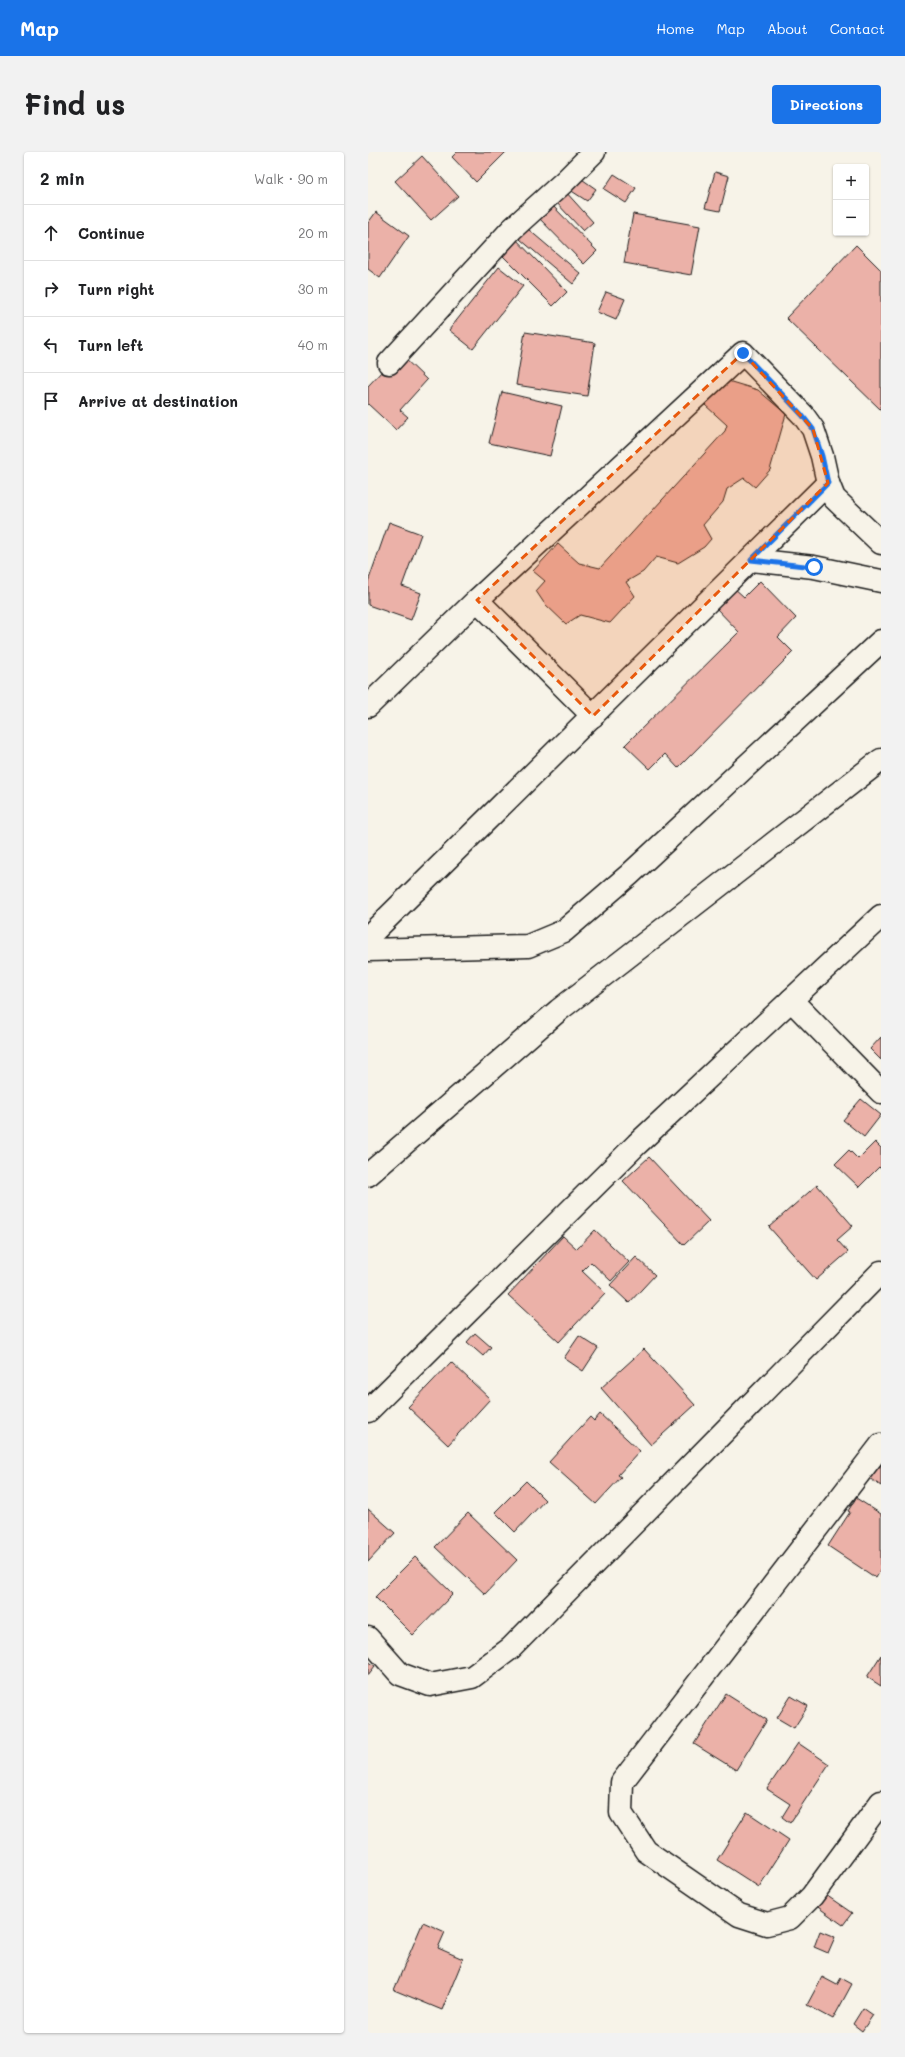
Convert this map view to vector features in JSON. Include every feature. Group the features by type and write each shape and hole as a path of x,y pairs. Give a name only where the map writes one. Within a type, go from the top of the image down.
{"street":[{"path":"389,363 512,229 565,181 594,152"},
{"path":"368,706 477,600 743,353 802,415 813,429 822,456 828,483 834,498 881,544"},
{"path":"368,937 828,483"},
{"path":"751,560 814,567 881,581"},
{"path":"477,600 593,716"},
{"path":"368,950 528,946 564,931 629,875 881,641"},
{"path":"368,1175 559,1010 881,760"},
{"path":"368,1411 637,1144 881,916"},
{"path":"791,1000 881,1092"},
{"path":"368,1638 400,1674 430,1685 472,1676 510,1648 881,1272"},
{"path":"881,1445 622,1782 621,1813 646,1851 739,1915 767,1924 790,1918 812,1896 881,1802"}],"highlighted area":[{"path":"743,353 813,429 828,483 593,716 477,600"}],"building":[{"path":"457,152 506,152 476,182 452,157"},
{"path":"422,156 458,196 431,220 395,181"},
{"path":"715,172 729,176 720,211 705,208"},
{"path":"614,174 636,188 626,203 604,189"},
{"path":"576,175 596,189 587,201 567,188"},
{"path":"565,191 593,222 583,231 555,201"},
{"path":"548,201 597,251 584,264 535,214"},
{"path":"376,212 409,236 380,278 368,269 368,223"},
{"path":"633,214 700,226 691,275 624,263"},
{"path":"522,224 581,274 573,284 514,234"},
{"path":"511,234 567,292 553,306 496,249"},
{"path":"856,245 881,270 881,410 786,318"},
{"path":"499,267 523,286 473,349 449,330"},
{"path":"606,292 625,299 616,320 597,312"},
{"path":"525,332 595,343 587,396 516,385"},
{"path":"399,353 427,380 400,410 408,417 396,430 368,404 368,386"},
{"path":"728,381 758,390 786,414 770,470 755,487 744,478 727,489 723,502 703,525 711,539 704,547 678,563 656,557 643,572 626,582 635,596 610,623 580,615 566,624 544,603 536,591 545,581 533,571 558,544 579,563 600,568 725,431 727,425 705,405"},
{"path":"502,392 562,406 550,456 489,443"},
{"path":"389,522 421,534 402,586 421,593 411,620 368,605 368,582"},
{"path":"760,581 796,618 778,637 793,652 678,768 665,754 650,769 625,745 739,632 714,606 733,587 744,597"},
{"path":"881,1037 881,1060 870,1049"},
{"path":"861,1099 881,1115 864,1137 843,1120"},
{"path":"875,1142 881,1148 881,1169 879,1167 859,1187 835,1164 849,1150 858,1159"},
{"path":"649,1157 709,1221 684,1245 623,1181"},
{"path":"817,1185 853,1226 837,1240 848,1252 816,1280 769,1227"},
{"path":"595,1230 629,1262 611,1281 591,1262 582,1271 605,1293 559,1342 508,1295 563,1236 577,1249"},
{"path":"636,1257 655,1275 629,1303 610,1285"},
{"path":"475,1333 491,1347 483,1356 467,1342"},
{"path":"579,1336 598,1348 583,1371 564,1358"},
{"path":"644,1349 695,1405 651,1445 601,1388"},
{"path":"451,1362 490,1399 448,1445 408,1407"},
{"path":"600,1414 640,1451 618,1475 621,1477 596,1504 549,1462 590,1417 594,1421"},
{"path":"881,1460 881,1486 869,1478"},
{"path":"526,1481 545,1500 515,1532 495,1512"},
{"path":"856,1498 881,1514 881,1569 876,1578 828,1546 850,1512 848,1511"},
{"path":"368,1509 395,1533 368,1562"},
{"path":"468,1513 517,1560 485,1594 435,1547"},
{"path":"415,1557 453,1594 413,1635 375,1597"},
{"path":"881,1655 881,1686 867,1677"},
{"path":"368,1661 375,1666 368,1675"},
{"path":"726,1694 767,1720 736,1770 694,1744"},
{"path":"791,1696 808,1706 794,1728 777,1718"},
{"path":"798,1743 829,1764 790,1823 782,1817 790,1804 767,1789"},
{"path":"747,1812 789,1840 759,1887 717,1860"},
{"path":"823,1893 852,1913 843,1925 815,1905"},
{"path":"423,1922 445,1932 438,1948 463,1959 442,2010 394,1990"},
{"path":"820,1931 835,1937 828,1953 814,1947"},
{"path":"822,1977 837,1985 841,1978 852,1984 833,2019 807,2005"},
{"path":"863,2008 873,2015 862,2031 853,2024"}],"route":[{"path":"743,353 802,415 813,429 822,456 828,483 751,560 814,567"}]}
